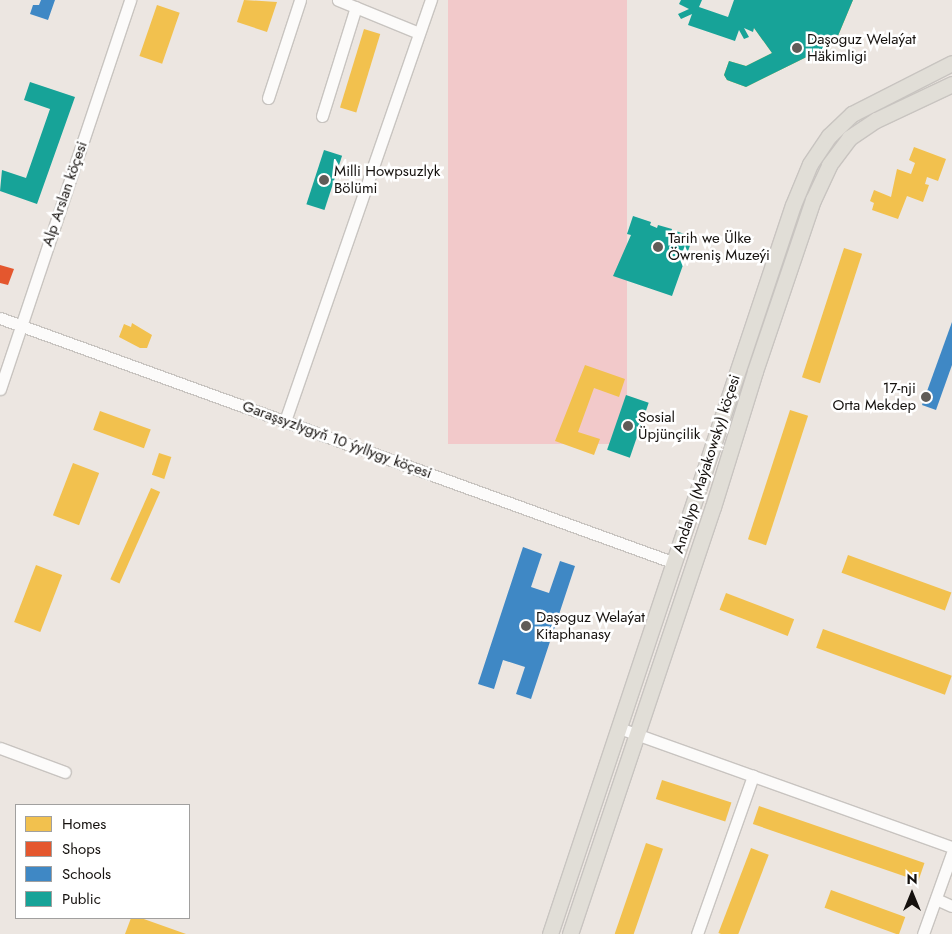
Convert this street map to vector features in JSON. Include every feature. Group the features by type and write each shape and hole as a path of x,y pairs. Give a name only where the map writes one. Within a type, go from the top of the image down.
{"main road":[{"name":"Andalyp (Maýakowsky) köçesi","path":"550,934 793,206 810,164 829,136 852,114 952,63"},
{"name":"Andalyp (Maýakowsky) köçesi","path":"570,934 635,734 713,507 789,272 829,165 849,138 876,120 952,84"}],"street":[{"name":"Alp Arslan köçesi","path":"0,389 130,0"},
{"path":"268,98 300,0"},
{"path":"338,0 419,33"},
{"path":"285,421 431,0"},
{"path":"322,116 356,7"},
{"name":"Garaşsyzlygyň 10 ýyllygy köçesi","path":"0,318 674,563"},
{"path":"619,728 952,847"},
{"path":"0,748 66,772"},
{"path":"697,934 753,776"},
{"path":"923,934 952,853"},
{"path":"936,899 952,906"}],"shaded area":[{"path":"448,0 627,0 627,444 448,444"}],"building: Homes":[{"path":"244,0 277,2 267,32 237,22"},
{"name":"Daşoguz Welaýat Häkimligi","path":"763,0 853,0 835,43 746,87 727,80 724,75 729,61 746,66 772,53 754,28"},
{"path":"157,5 180,13 162,64 139,56"},
{"path":"364,29 380,34 356,112 340,107"},
{"path":"914,147 946,159 938,181 927,177 925,184 929,185 923,202 907,196 898,219 872,210 874,203 870,201 874,190 891,197 897,169 911,174 915,163 909,160"},
{"path":"844,248 862,254 820,383 802,377"},
{"path":"132,323 152,335 147,348 140,348 119,337 124,324 131,327"},
{"path":"585,365 625,379 619,397 594,388 578,432 600,439 594,455 555,441"},
{"path":"790,410 808,416 766,545 748,539"},
{"path":"100,411 151,429 144,448 93,430"},
{"path":"159,453 171,457 164,479 152,475"},
{"path":"73,463 99,473 79,525 53,515"},
{"path":"151,488 160,492 119,583 110,579"},
{"path":"848,555 951,593 945,610 842,573"},
{"path":"36,565 62,575 40,632 14,622"},
{"path":"726,593 794,619 788,636 720,610"},
{"path":"823,629 952,676 945,695 816,648"},
{"path":"662,780 731,803 725,822 656,799"},
{"path":"759,806 924,863 918,881 753,824"},
{"path":"646,843 663,849 634,934 615,934"},
{"path":"751,848 769,855 738,934 718,933"},
{"path":"831,890 905,917 899,934 896,934 825,908"},
{"path":"131,919 144,919 186,934 125,934"}],"building: Shops":[{"path":"0,265 14,269 8,285 0,283"}],"building: Schools":[{"path":"41,0 55,0 48,20 30,14 33,5 39,5"},
{"path":"952,322 952,365 936,410 922,405"},
{"name":"Daşoguz Welaýat Kitaphanasy","path":"523,547 542,554 531,587 549,593 560,561 575,566 531,699 516,694 525,667 503,660 494,689 478,684"}],"building: Public":[{"name":"Daşoguz Welaýat Häkimligi","path":"681,0 702,0 699,7 728,17 734,0 853,0 835,43 746,87 727,80 724,75 729,61 746,66 772,53 754,28 753,32 744,28 749,37 744,39 739,30 735,41 688,25 692,14 681,19 678,14 689,9 679,4"},
{"path":"30,82 75,97 37,204 0,191 2,170 26,178 50,109 24,100"},
{"name":"Milli Howpsuzlyk Bölümi","path":"324,150 342,156 324,210 306,204"},
{"name":"Tarih we Ülke Öwreniş Muzeýi","path":"633,216 651,222 650,225 657,228 658,225 672,229 671,233 675,234 676,231 693,237 672,296 613,276 631,235 627,234"},
{"name":"Sosial Üpjünçilik","path":"626,395 649,403 630,458 607,450"}],"place":[{"name":"Daşoguz Welaýat Häkimligi","path":"797,48"},
{"name":"Milli Howpsuzlyk Bölümi","path":"324,180"},
{"name":"Tarih we Ülke Öwreniş Muzeýi","path":"658,247"},
{"name":"17-nji Orta Mekdep","path":"926,397"},
{"name":"Sosial Üpjünçilik","path":"628,426"},
{"name":"Daşoguz Welaýat Kitaphanasy","path":"526,626"}]}
